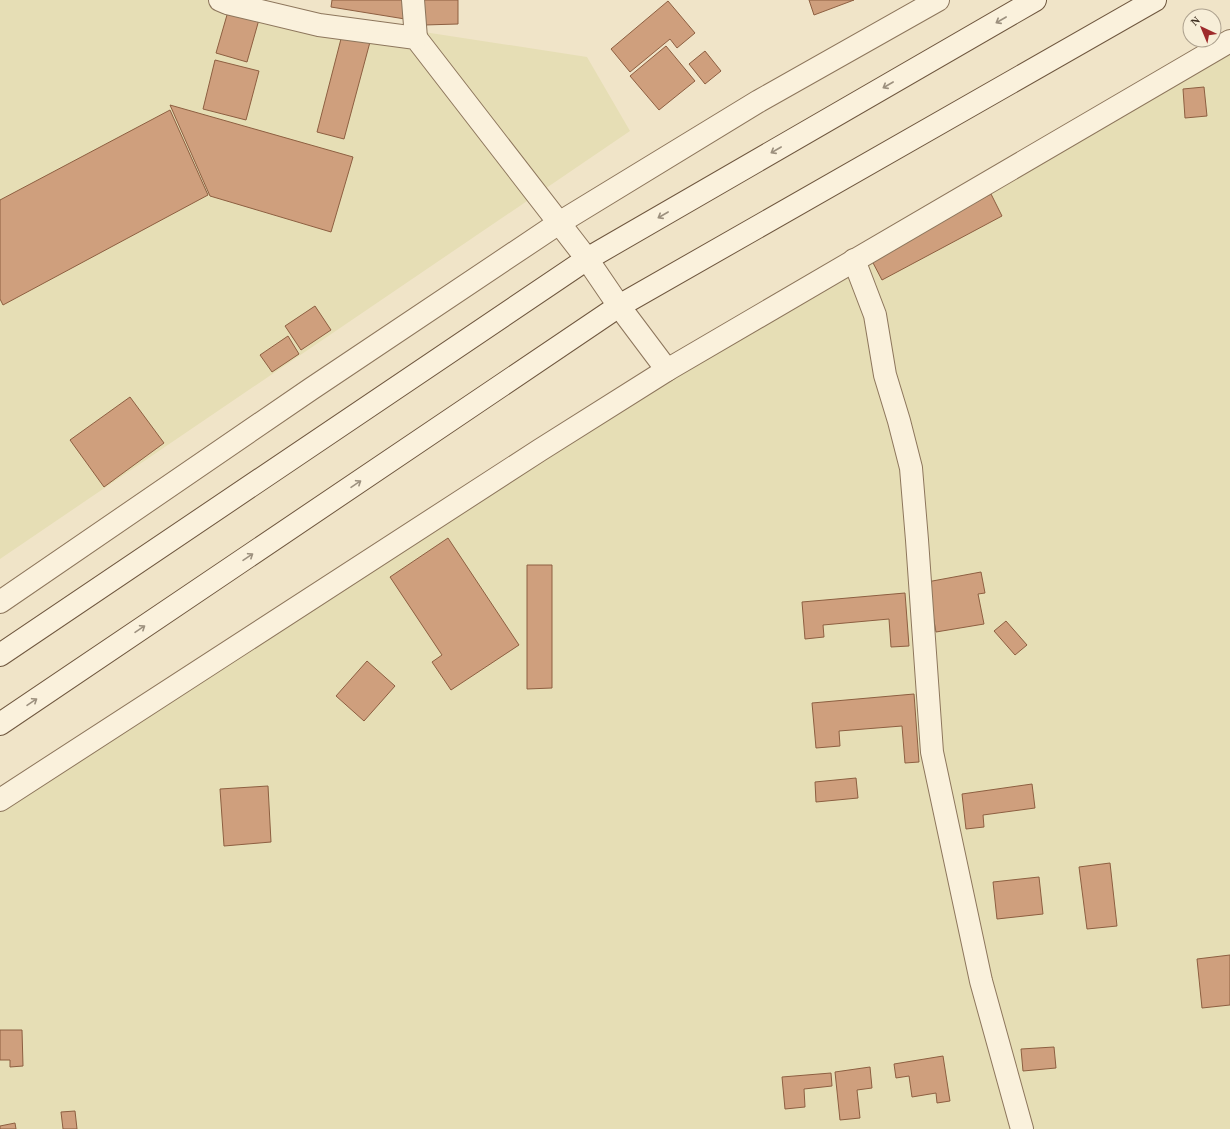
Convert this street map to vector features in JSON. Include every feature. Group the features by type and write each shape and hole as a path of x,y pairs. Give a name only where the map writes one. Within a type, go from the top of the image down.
{"street":[{"path":"220,0 319,25 416,38"},
{"path":"413,0 416,38 560,223 667,370"},
{"path":"0,602 318,384 560,223 759,101 938,0"},
{"path":"0,655 587,259 1034,0"},
{"path":"0,724 619,306 1155,0"},
{"path":"0,800 533,454 667,370 1230,41"},
{"path":"854,260 875,315 885,375 911,468 918,540 932,752 981,981 1022,1129"}],"shaded area":[{"path":"0,0 265,0 307,14 587,57 630,131 0,559"},
{"path":"1230,41 1230,1129 0,1129 0,800 540,450 1218,48 1222,48 1222,46"}],"building":[{"path":"332,0 408,0 405,19 331,7"},
{"path":"423,0 458,0 458,24 424,25"},
{"path":"809,0 854,0 814,15"},
{"path":"668,1 695,33 677,48 670,39 630,72 611,49"},
{"path":"229,8 260,16 247,62 216,53"},
{"path":"342,35 370,42 344,139 317,132"},
{"path":"666,46 695,81 659,110 630,76"},
{"path":"705,51 721,71 705,84 689,64"},
{"path":"215,60 259,71 246,120 203,109"},
{"path":"1204,87 1207,116 1185,118 1183,89"},
{"path":"170,105 353,157 331,232 210,196"},
{"path":"170,110 208,195 3,305 0,299 0,200"},
{"path":"991,194 1002,216 882,280 871,259"},
{"path":"315,306 331,330 301,350 285,326"},
{"path":"288,336 299,354 272,372 260,355"},
{"path":"130,397 164,443 104,487 70,440"},
{"path":"448,538 519,645 451,690 432,662 442,655 390,577"},
{"path":"527,565 552,565 552,688 527,689"},
{"path":"981,572 985,593 978,594 984,624 936,632 927,582"},
{"path":"905,593 909,646 891,647 889,619 823,625 824,637 805,639 802,602"},
{"path":"1006,621 1027,645 1015,655 994,631"},
{"path":"367,661 395,686 364,721 336,696"},
{"path":"914,694 919,762 905,763 902,726 839,731 840,746 816,748 812,703"},
{"path":"856,778 858,798 816,802 815,782"},
{"path":"1032,784 1035,808 983,815 984,827 966,829 962,794"},
{"path":"268,786 271,842 224,846 220,789"},
{"path":"1110,863 1117,926 1087,929 1079,867"},
{"path":"1039,877 1043,914 997,919 993,882"},
{"path":"1230,955 1230,1005 1202,1008 1197,959"},
{"path":"0,1030 22,1030 23,1066 10,1067 10,1060 0,1060"},
{"path":"1054,1047 1056,1068 1023,1071 1021,1049"},
{"path":"943,1056 950,1101 937,1103 936,1093 912,1097 909,1076 896,1078 894,1064"},
{"path":"870,1067 872,1088 857,1090 860,1118 840,1120 835,1072"},
{"path":"831,1073 832,1086 804,1089 805,1107 785,1109 782,1077"},
{"path":"75,1111 77,1129 63,1129 61,1112"},
{"path":"15,1123 16,1129 0,1129 0,1126"}]}
